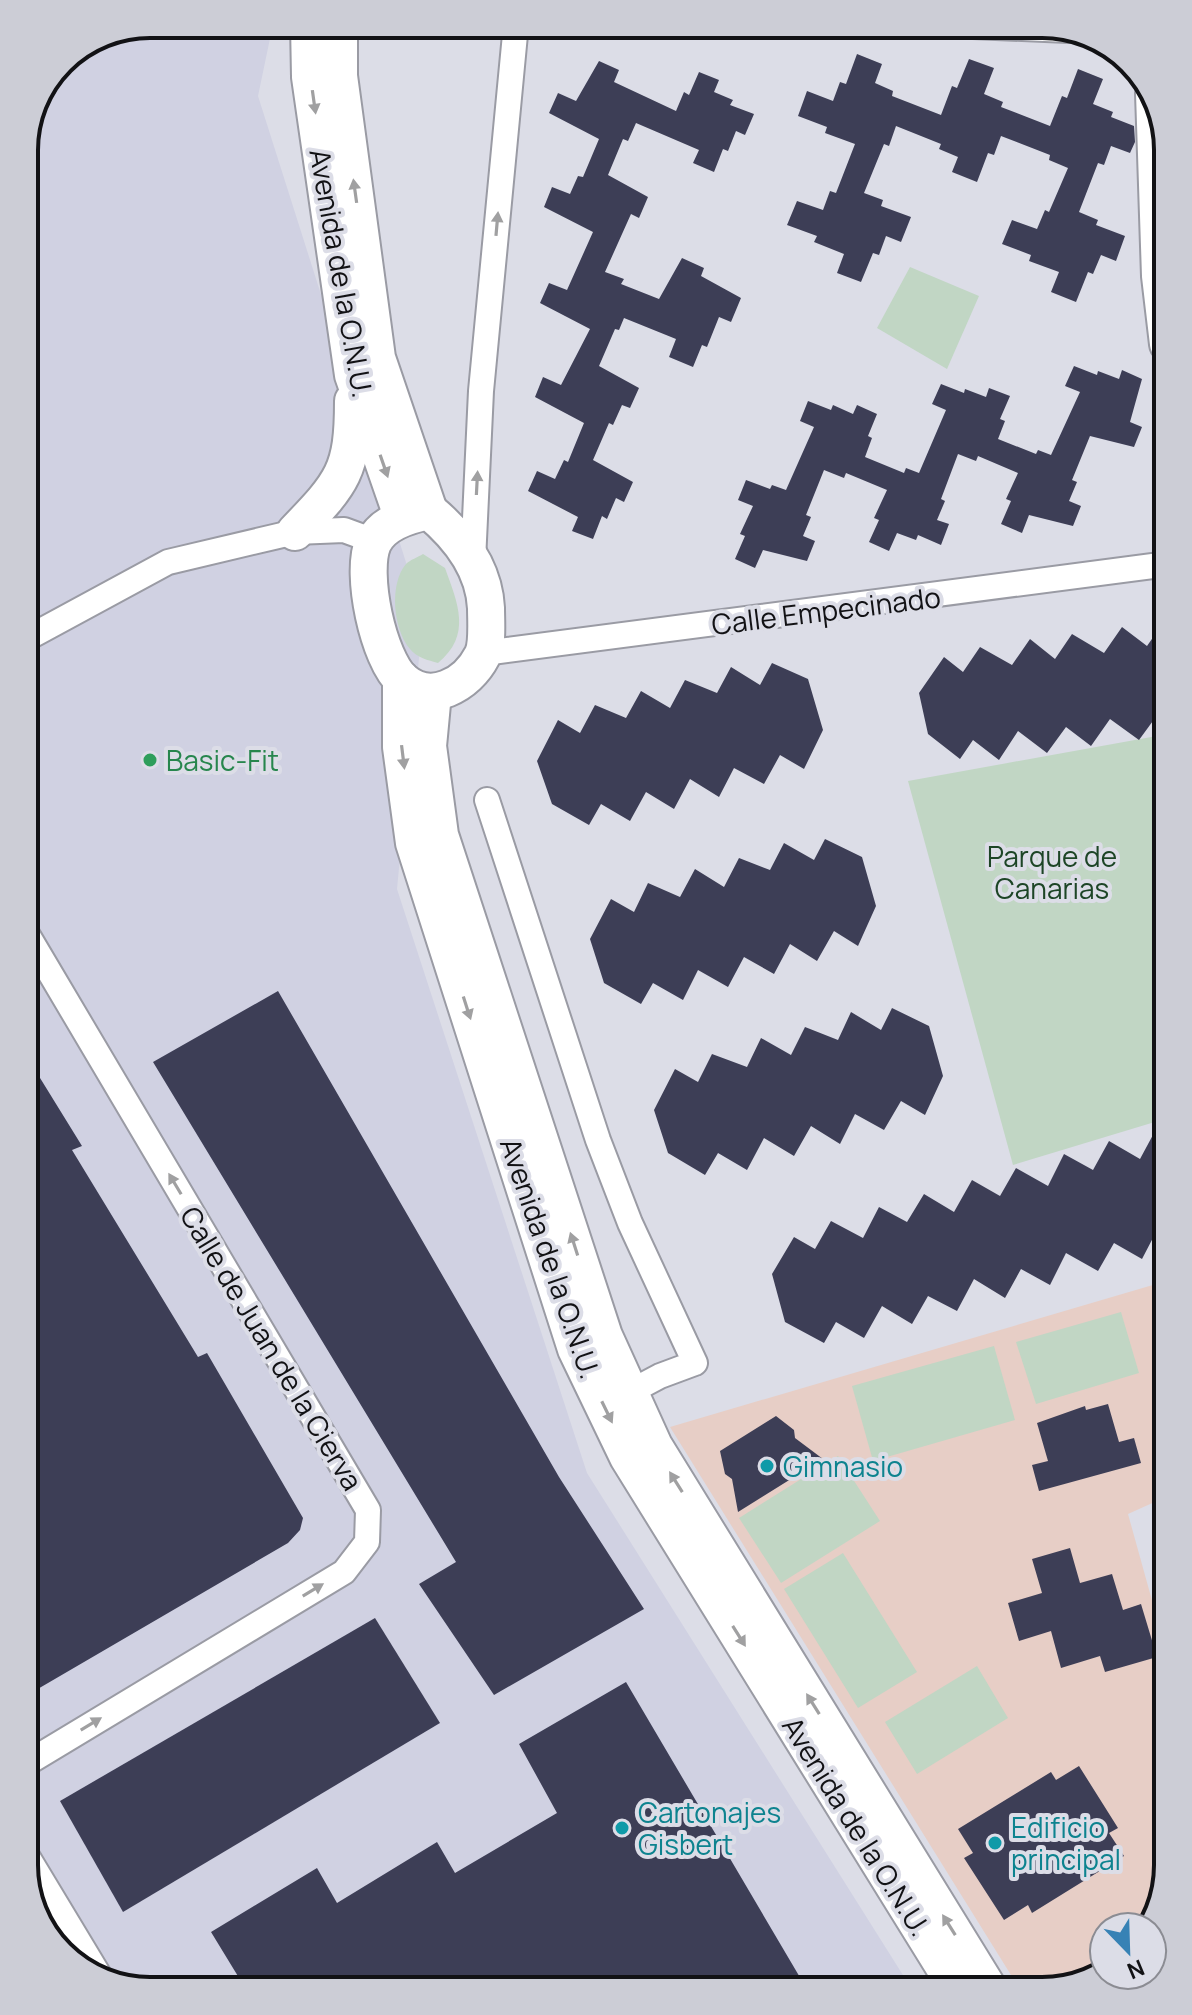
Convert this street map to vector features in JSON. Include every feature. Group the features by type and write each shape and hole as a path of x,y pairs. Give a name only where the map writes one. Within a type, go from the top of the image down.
{"street":[{"name":"Avenida de la O.N.U.","path":"309,38 310,77 353,375 415,514"},
{"name":"Avenida de la O.N.U.","path":"339,38 339,76 377,358 415,514"},
{"path":"473,561 481,391 515,38"},
{"path":"295,532 338,485 353,449 353,375"},
{"path":"415,514 453,531 473,561 486,605 484,653 466,679 417,686 374,619 368,576 374,541 415,514"},
{"path":"38,632 168,562 295,532 344,530 374,541"},
{"name":"Calle Empecinado","path":"484,653 1154,566"},
{"name":"Avenida de la O.N.U.","path":"417,686 440,835 604,1336 628,1393 654,1446 981,1977"},
{"name":"Avenida de la O.N.U.","path":"417,686 401,747 414,843 576,1349 628,1457 950,1977"},
{"name":"Avenida de la O.N.U.","path":"487,800 598,1140 630,1223 695,1363 660,1376 628,1393"},
{"name":"Calle de Juan de la Cierva","path":"38,953 368,1510 367,1542 344,1572 38,1757"},
{"path":"39,1876 89,1958"}],"shaded area":[{"path":"150,38 270,38 258,96 423,616 397,889 587,1473 904,1977 142,1977 100,1965 66,1939 44,1901 38,1865 38,142 50,100 61,82 94,53 114,44"},
{"path":"1154,1285 1154,1502 1128,1514 1154,1608 1153,1880 1144,1911 1088,1911 1088,1967 1064,1975 1012,1977 670,1427"}],"green space":[{"path":"910,267 979,296 947,369 877,328"},
{"path":"423,554 445,568 459,618 455,641 438,663 413,652 400,630 395,606 401,573 408,563"},
{"name":"Parque de Canarias","path":"1154,737 1154,1122 1013,1165 908,781"},
{"path":"1121,1312 1139,1373 1036,1404 1016,1342"},
{"path":"994,1346 1015,1420 873,1461 852,1386"},
{"path":"838,1456 880,1521 781,1583 739,1518"},
{"path":"843,1553 917,1672 858,1708 784,1589"},
{"path":"977,1666 1008,1718 917,1774 885,1722"}],"building":[{"path":"857,54 882,64 875,83 893,91 892,96 941,115 952,86 957,88 969,59 994,68 984,94 1003,102 1001,107 1050,126 1062,96 1067,98 1078,69 1103,79 1093,104 1113,112 1111,117 1134,126 1135,142 1130,153 1111,146 1104,165 1098,163 1079,212 1098,220 1096,225 1125,236 1116,261 1101,255 1093,274 1088,272 1076,302 1051,292 1059,272 1029,261 1031,255 1002,244 1012,220 1037,229 1045,210 1049,212 1068,168 1049,160 1050,155 1001,136 994,155 988,153 977,182 952,172 958,157 939,149 941,144 896,126 889,146 884,144 864,193 883,200 881,206 911,217 901,242 886,236 879,255 873,253 861,282 837,273 844,254 814,242 817,236 787,225 797,201 823,210 830,191 836,193 855,144 825,133 827,127 798,116 807,91 833,101 840,82 846,84"},
{"path":"599,61 619,70 614,82 676,111 684,92 689,95 699,72 719,80 714,92 733,100 730,105 754,114 745,135 736,131 728,151 723,149 714,172 693,163 699,150 636,123 628,141 623,139 608,175 648,197 639,218 631,214 605,272 624,279 621,284 659,299 682,258 704,268 701,276 741,298 731,322 719,317 707,347 702,345 693,367 669,357 676,339 624,318 619,330 615,329 599,366 639,388 630,408 622,405 613,425 609,423 593,460 633,482 624,502 616,498 607,519 602,516 593,539 572,531 578,517 528,491 537,471 555,479 564,460 568,462 584,423 535,397 543,377 561,385 590,329 540,303 549,283 567,290 593,232 544,207 552,187 570,194 578,176 583,177 599,139 549,113 558,93 576,101"},
{"path":"1074,366 1119,379 1122,370 1142,379 1130,422 1142,427 1134,447 1090,436 1072,480 1077,482 1069,501 1081,506 1073,526 1029,515 1022,533 1001,524 1011,501 1006,499 1018,473 978,456 976,461 958,454 941,499 945,501 937,520 949,524 941,545 918,535 916,540 897,533 889,551 869,542 879,520 874,518 887,490 846,473 844,478 824,470 806,515 811,517 803,536 815,541 807,561 763,550 755,568 735,559 745,536 740,534 753,506 738,500 746,480 770,489 772,485 786,490 814,427 800,421 808,401 831,410 833,405 853,414 857,405 877,414 868,436 872,438 865,457 904,473 906,468 919,473 946,410 932,404 941,384 986,397 989,388 1010,396 1000,419 1005,421 998,439 1036,454 1038,450 1051,455 1080,392 1065,386"},
{"path":"1122,627 1147,646 1154,636 1154,719 1139,740 1110,719 1091,746 1066,727 1047,753 1018,731 999,760 973,740 960,759 928,734 919,693 944,657 963,672 980,647 1012,665 1030,639 1055,659 1072,634 1104,653"},
{"path":"772,663 808,679 823,730 804,769 780,755 764,784 734,768 719,797 690,779 674,809 646,792 630,821 601,804 589,825 552,804 537,761 558,720 580,733 595,705 626,718 641,691 670,708 685,680 717,693 731,667 760,685"},
{"path":"825,839 862,857 876,906 858,946 834,931 817,961 790,944 774,974 744,957 728,987 698,970 683,1000 653,983 641,1004 604,983 590,939 611,899 634,912 648,883 680,897 695,869 724,887 739,858 770,870 784,843 814,860"},
{"path":"278,991 559,1477 644,1609 494,1695 419,1584 456,1562 153,1062"},
{"path":"892,1008 929,1026 943,1076 925,1115 901,1101 884,1130 855,1114 840,1144 811,1126 794,1156 764,1138 747,1170 718,1153 705,1175 668,1153 654,1110 675,1069 698,1082 712,1054 747,1067 761,1038 791,1055 805,1027 838,1040 851,1012 881,1030"},
{"path":"38,1075 82,1146 72,1150 198,1357 207,1353 303,1518 300,1530 288,1543 38,1689"},
{"path":"1154,1133 1154,1236 1142,1259 1114,1243 1098,1271 1066,1253 1050,1285 1021,1269 1005,1298 974,1279 957,1311 928,1296 912,1324 882,1306 864,1338 836,1322 824,1343 785,1322 772,1274 794,1237 815,1249 831,1221 863,1238 879,1207 907,1222 924,1194 954,1212 972,1180 1000,1196 1016,1168 1048,1186 1064,1154 1093,1170 1109,1141 1140,1159"},
{"path":"1108,1404 1119,1442 1134,1438 1141,1463 1039,1491 1032,1465 1048,1461 1037,1423 1085,1406 1086,1410"},
{"name":"Gimnasio","path":"776,1416 794,1430 795,1438 823,1459 738,1512 732,1479 725,1474 720,1451"},
{"path":"1070,1548 1080,1583 1112,1574 1123,1610 1141,1604 1154,1647 1154,1658 1105,1672 1100,1656 1061,1668 1051,1631 1019,1641 1008,1603 1042,1593 1032,1559"},
{"path":"375,1618 440,1723 123,1912 60,1801"},
{"name":"Cartonajes Gisbert","path":"626,1682 800,1977 238,1977 211,1932 317,1868 337,1903 437,1842 455,1873 557,1813 519,1744"},
{"name":"Edificio principal","path":"1079,1766 1118,1828 1109,1833 1124,1856 1032,1913 1028,1905 1004,1920 964,1858 973,1853 958,1829 1051,1772 1056,1780"}],"place":[{"name":"Basic-Fit","path":"150,760"},
{"name":"Gimnasio","path":"767,1466"},
{"name":"Cartonajes Gisbert","path":"622,1828"},
{"name":"Edificio principal","path":"995,1843"}]}
